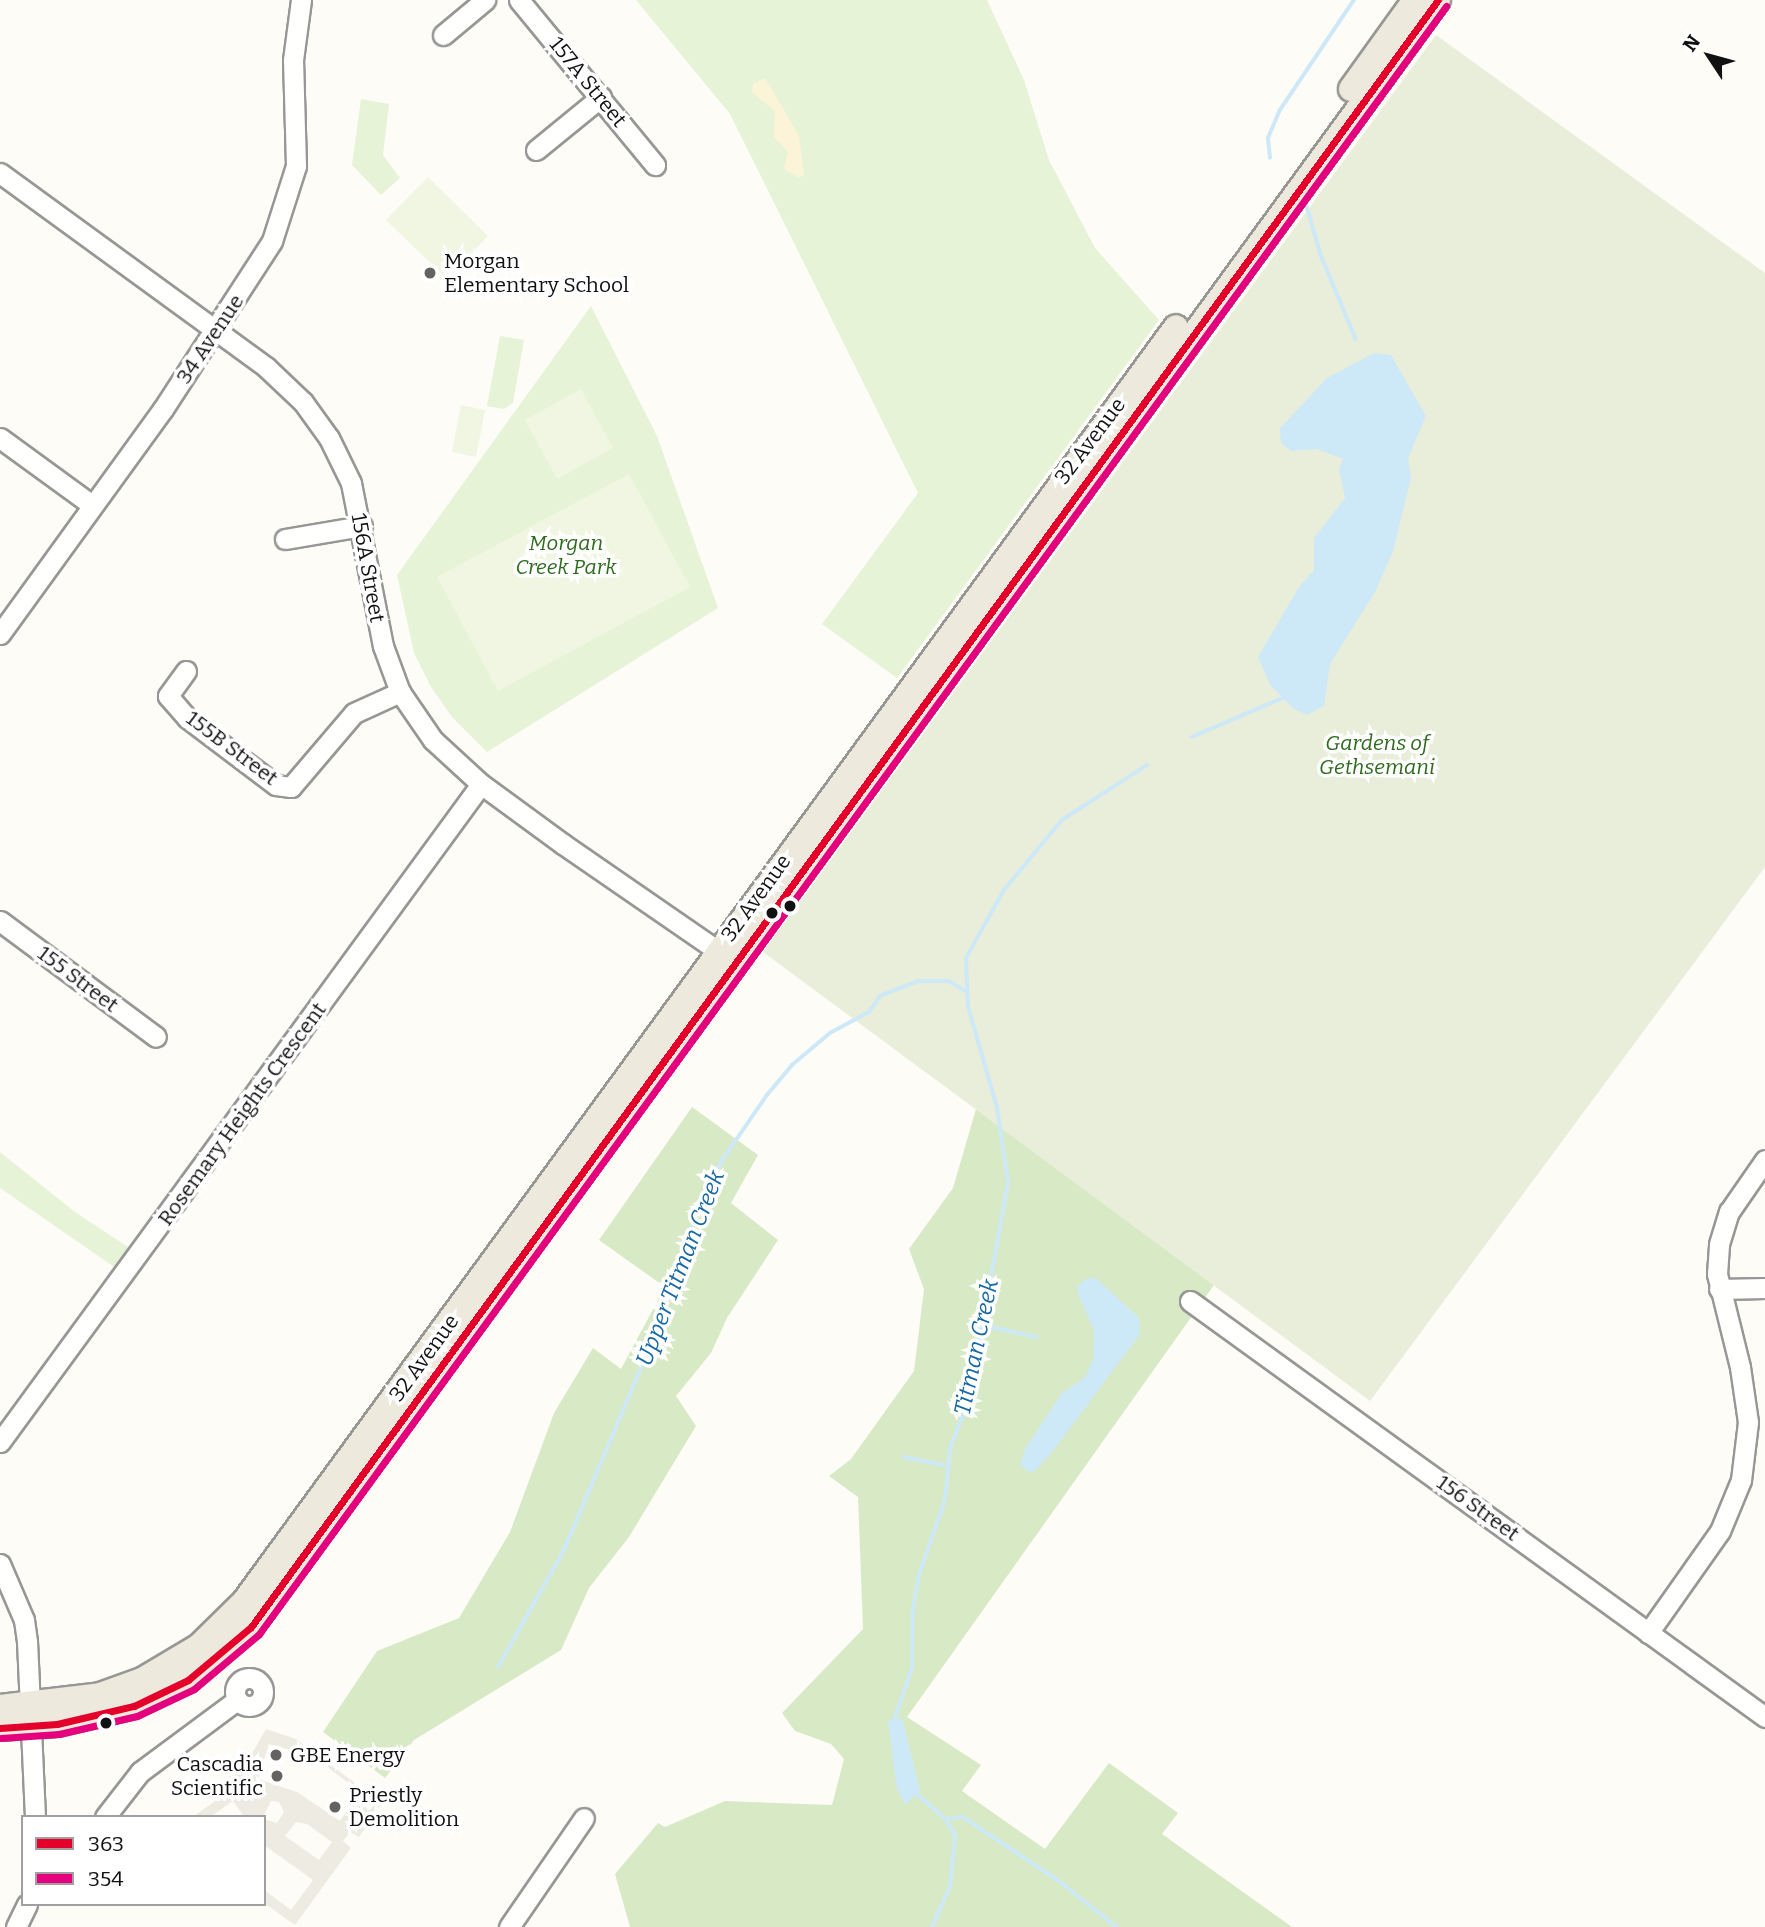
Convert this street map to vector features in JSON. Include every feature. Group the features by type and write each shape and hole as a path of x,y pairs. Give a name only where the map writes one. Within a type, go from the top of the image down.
{"main road":[{"name":"32 Avenue","path":"31,1716 134,1706 188,1680 230,1647 266,1608 451,1352 725,956 1415,0"},
{"name":"32 Avenue","path":"31,1716 142,1680 190,1651 224,1623 244,1602 491,1266 1438,0"},
{"path":"451,1352 446,1348 448,1340 487,1286 491,1266"},
{"path":"0,1707 31,1716"},
{"path":"0,1728 31,1716"}],"street":[{"name":"34 Avenue","path":"0,634 216,331 257,269 288,202 296,166 293,60 301,0"},
{"path":"443,35 485,0"},
{"name":"157A Street","path":"519,0 655,165"},
{"path":"536,150 601,97"},
{"name":"156A Street","path":"0,173 266,367 303,402 335,449 351,483 362,526 383,646 400,692 433,740 481,784 725,956"},
{"path":"0,438 92,505"},
{"path":"285,539 362,526"},
{"name":"155B Street","path":"186,671 168,695 182,712 276,785 291,787 354,713 400,692"},
{"name":"Rosemary Heights Crescent","path":"0,1442 481,784"},
{"name":"155 Street","path":"0,921 156,1037"},
{"path":"1648,1633 1720,1531 1756,1450 1740,1367 1719,1289 1719,1244 1729,1212 1765,1160"},
{"path":"1719,1289 1765,1288"},
{"name":"156 Street","path":"1190,1301 1765,1717"},
{"path":"0,1564 24,1620 35,1815"},
{"path":"107,1815 140,1772 237,1700"},
{"path":"509,1927 584,1818"},
{"path":"16,1927 26,1906"}],"green space":[{"path":"636,0 987,0 1024,80 1049,160 1095,248 1159,320 897,678 822,624 918,493 730,114"},
{"name":"Gardens of Gethsemani","path":"1436,35 1765,273 1765,867 1370,1401 763,952"},
{"path":"361,99 389,104 383,155 400,178 381,195 352,165"},
{"path":"428,177 488,236 447,279 386,220"},
{"name":"Morgan Creek Park","path":"591,306 657,436 718,608 487,752 452,717 431,687 414,653 397,575"},
{"path":"500,336 524,340 513,403 504,409 487,406"},
{"path":"581,389 613,448 557,479 525,420"},
{"path":"461,405 485,410 476,457 452,452"},
{"path":"629,474 690,587 498,691 437,577"},
{"path":"692,1107 758,1155 731,1203 778,1240 727,1318 711,1353 676,1396 696,1426 629,1537 589,1588 561,1650 414,1740 385,1778 323,1732 377,1651 459,1618 510,1532 554,1413 593,1348 621,1369 665,1287 599,1240"},
{"path":"976,1109 1214,1285 907,1717 981,1765 962,1791 1045,1849 1109,1763 1178,1813 1162,1834 1292,1927 630,1927 615,1874 658,1823 665,1827 725,1801 832,1805 844,1759 831,1744 795,1731 782,1713 863,1629 858,1497 829,1476 851,1459 914,1371 924,1289 909,1249 953,1188"},
{"path":"0,1152 75,1212 131,1249 117,1269 0,1188"}],"sand":[{"path":"765,78 799,136 804,174 799,178 784,169 788,152 774,137 775,111 752,92 753,84"}],"shaded area":[{"path":"266,1729 296,1739 382,1803 359,1837 350,1832 343,1841 351,1848 295,1925 266,1904 266,1891 291,1910 313,1880 266,1846 266,1820 277,1823 284,1812 279,1802 271,1801 264,1815 243,1815 233,1801 213,1815 196,1815 223,1795 217,1786 246,1764","holes":["269,1744 313,1756 360,1792 340,1821 297,1792 258,1779","296,1822 307,1824 332,1842 319,1860 285,1836"]}],"water":[{"path":"1374,353 1391,355 1426,416 1408,458 1411,478 1393,551 1375,592 1330,664 1324,706 1307,715 1294,709 1270,685 1258,657 1299,587 1314,570 1314,538 1345,498 1339,469 1343,459 1317,449 1291,451 1281,443 1280,428 1327,378"},
{"path":"1088,1278 1097,1279 1139,1318 1140,1334 1053,1451 1035,1471 1028,1472 1020,1464 1025,1449 1061,1394 1085,1377 1093,1359 1094,1331 1077,1286"},
{"path":"902,1718 920,1791 905,1805 896,1786 888,1720"}],"waterway":[{"name":"Titman Creek","path":"1270,158 1268,138 1280,110 1354,0"},
{"name":"Titman Creek","path":"1306,203 1321,255 1356,339"},
{"path":"1192,737 1285,697"},
{"name":"Titman Creek","path":"893,1723 912,1668 913,1611 919,1575 945,1500 950,1449 969,1399 1008,1182 997,1108 968,1007 966,958 1004,890 1062,820 1147,765"},
{"name":"Upper Titman Creek","path":"498,1667 564,1550 663,1316 678,1260 706,1192 721,1162 767,1095 792,1065 830,1033 869,1012 880,996 918,981 949,981 967,992"},
{"path":"981,1325 1037,1337"},
{"path":"904,1457 948,1466"},
{"name":"Titman Creek","path":"916,1793 946,1819 963,1817 1058,1880 1117,1927"},
{"path":"932,1927 950,1887 955,1835 946,1820"}],"transit line":[{"name":"363","path":"0,1728 57,1724 134,1706 188,1680 251,1627 1438,0"},
{"name":"354","path":"1,1738 59,1734 137,1716 194,1689 259,1634 1446,6"}],"place":[{"name":"Morgan Elementary School","path":"430,273"},
{"name":"GBE Energy","path":"276,1755"},
{"name":"Cascadia Scientific","path":"277,1776"},
{"name":"Priestly Demolition","path":"335,1807"}]}
